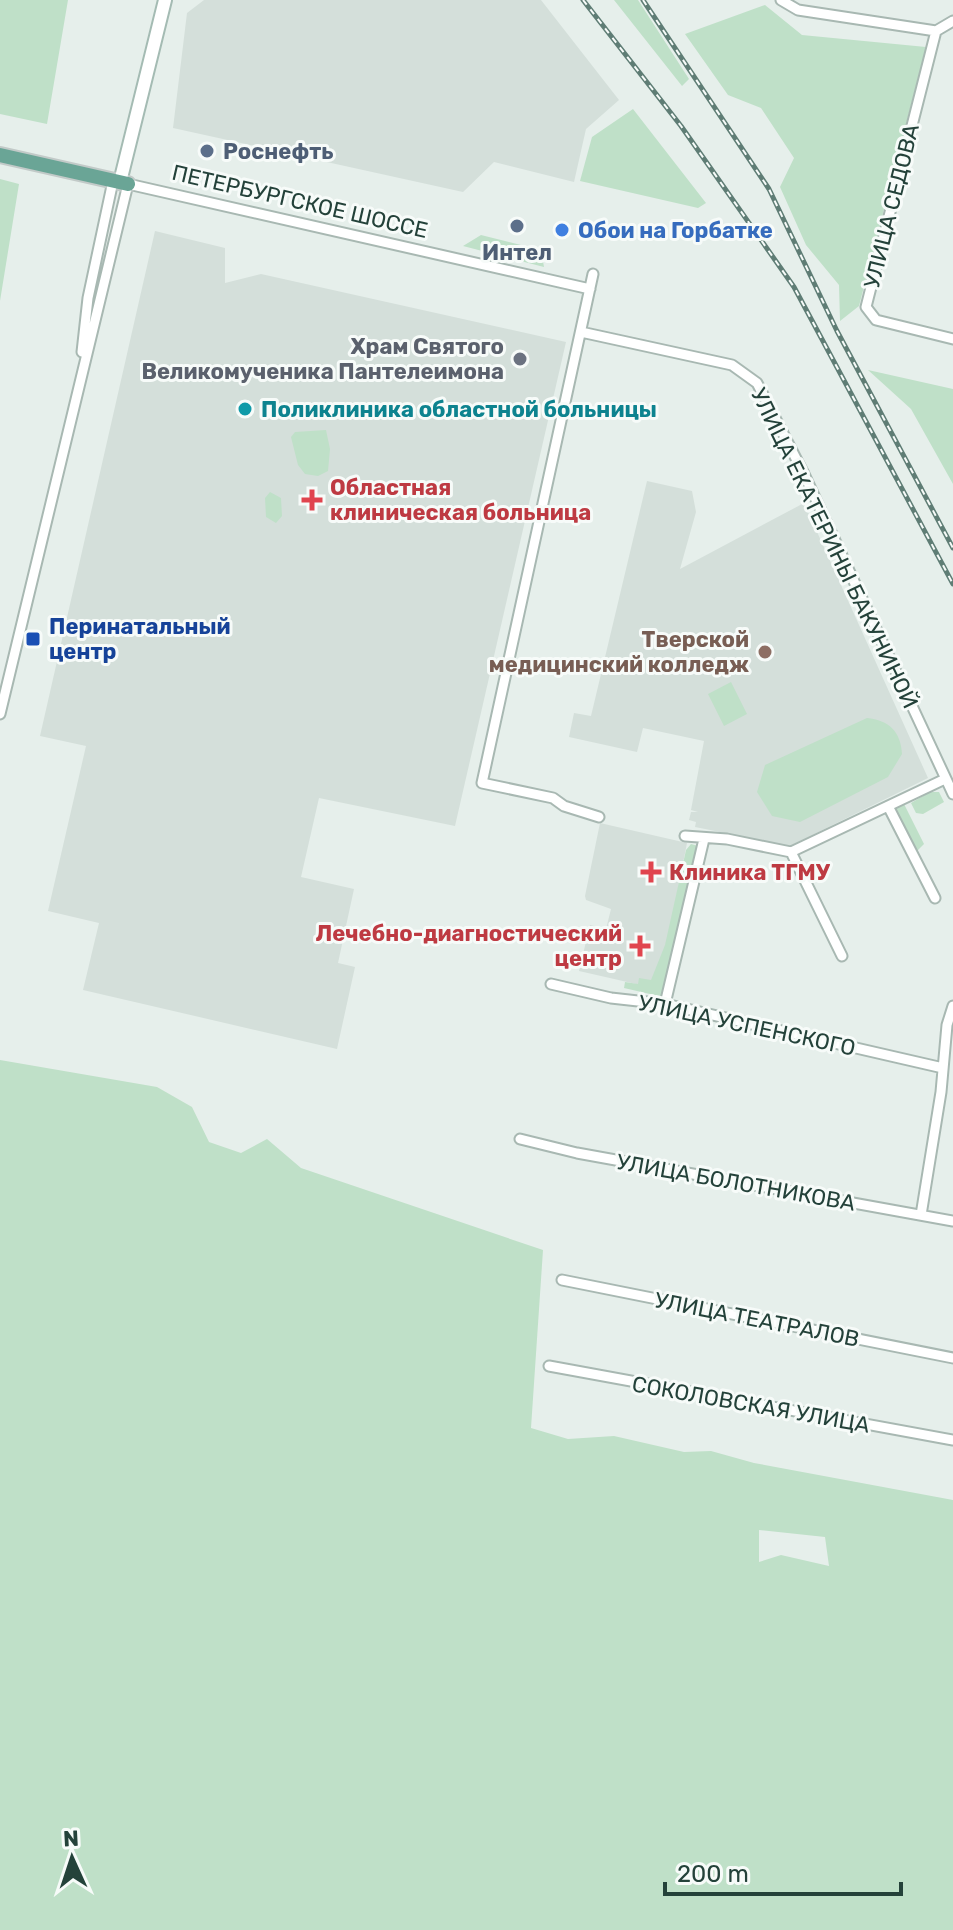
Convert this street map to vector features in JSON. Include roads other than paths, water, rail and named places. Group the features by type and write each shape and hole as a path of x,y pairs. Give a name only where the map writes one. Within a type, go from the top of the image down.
{"main road":[{"path":"120,182 165,0"},
{"name":"ПЕТЕРБУРГСКОЕ ШОССЕ","path":"0,155 120,182"}],"street":[{"path":"781,0 798,10 936,31 953,21"},
{"name":"УЛИЦА СЕДОВА","path":"936,31 866,307 876,320 953,339"},
{"name":"ПЕТЕРБУРГСКОЕ ШОССЕ","path":"120,182 590,289"},
{"path":"81,368 88,298 120,182"},
{"path":"0,714 81,368 102,300 120,182"},
{"path":"593,274 482,783 553,798 564,806 599,817"},
{"name":"УЛИЦА ЕКАТЕРИНЫ БАКУНИНОЙ","path":"581,332 732,365 755,380 804,474 953,794"},
{"path":"685,836 727,839 791,852 945,779"},
{"path":"888,806 935,898"},
{"path":"665,1004 704,839"},
{"path":"791,852 842,956"},
{"name":"УЛИЦА УСПЕНСКОГО","path":"551,984 611,998 665,1004 943,1068"},
{"path":"921,1215 947,1025 953,1006"},
{"name":"УЛИЦА БОЛОТНИКОВА","path":"520,1139 608,1159 953,1221"},
{"name":"УЛИЦА ТЕАТРАЛОВ","path":"562,1280 953,1358"},
{"name":"СОКОЛОВСКАЯ УЛИЦА","path":"549,1366 953,1440"}],"railway":[{"path":"583,0 681,126 794,287 953,584"},
{"path":"643,0 769,189 837,331 953,548"}],"place":[{"name":"Роснефть","path":"207,151"},
{"name":"Интел","path":"517,226"},
{"name":"Обои на Горбатке","path":"562,230"},
{"name":"Храм Святого Великомученика Пантелеимона","path":"520,359"},
{"name":"Поликлиника областной больницы","path":"245,409"},
{"name":"Областная клиническая больница","path":"312,500"},
{"name":"Перинатальный центр","path":"33,639"},
{"name":"Тверской медицинский колледж","path":"765,652"},
{"name":"Клиника ТГМУ","path":"651,872"},
{"name":"Лечебно-диагностический центр","path":"640,946"}]}
